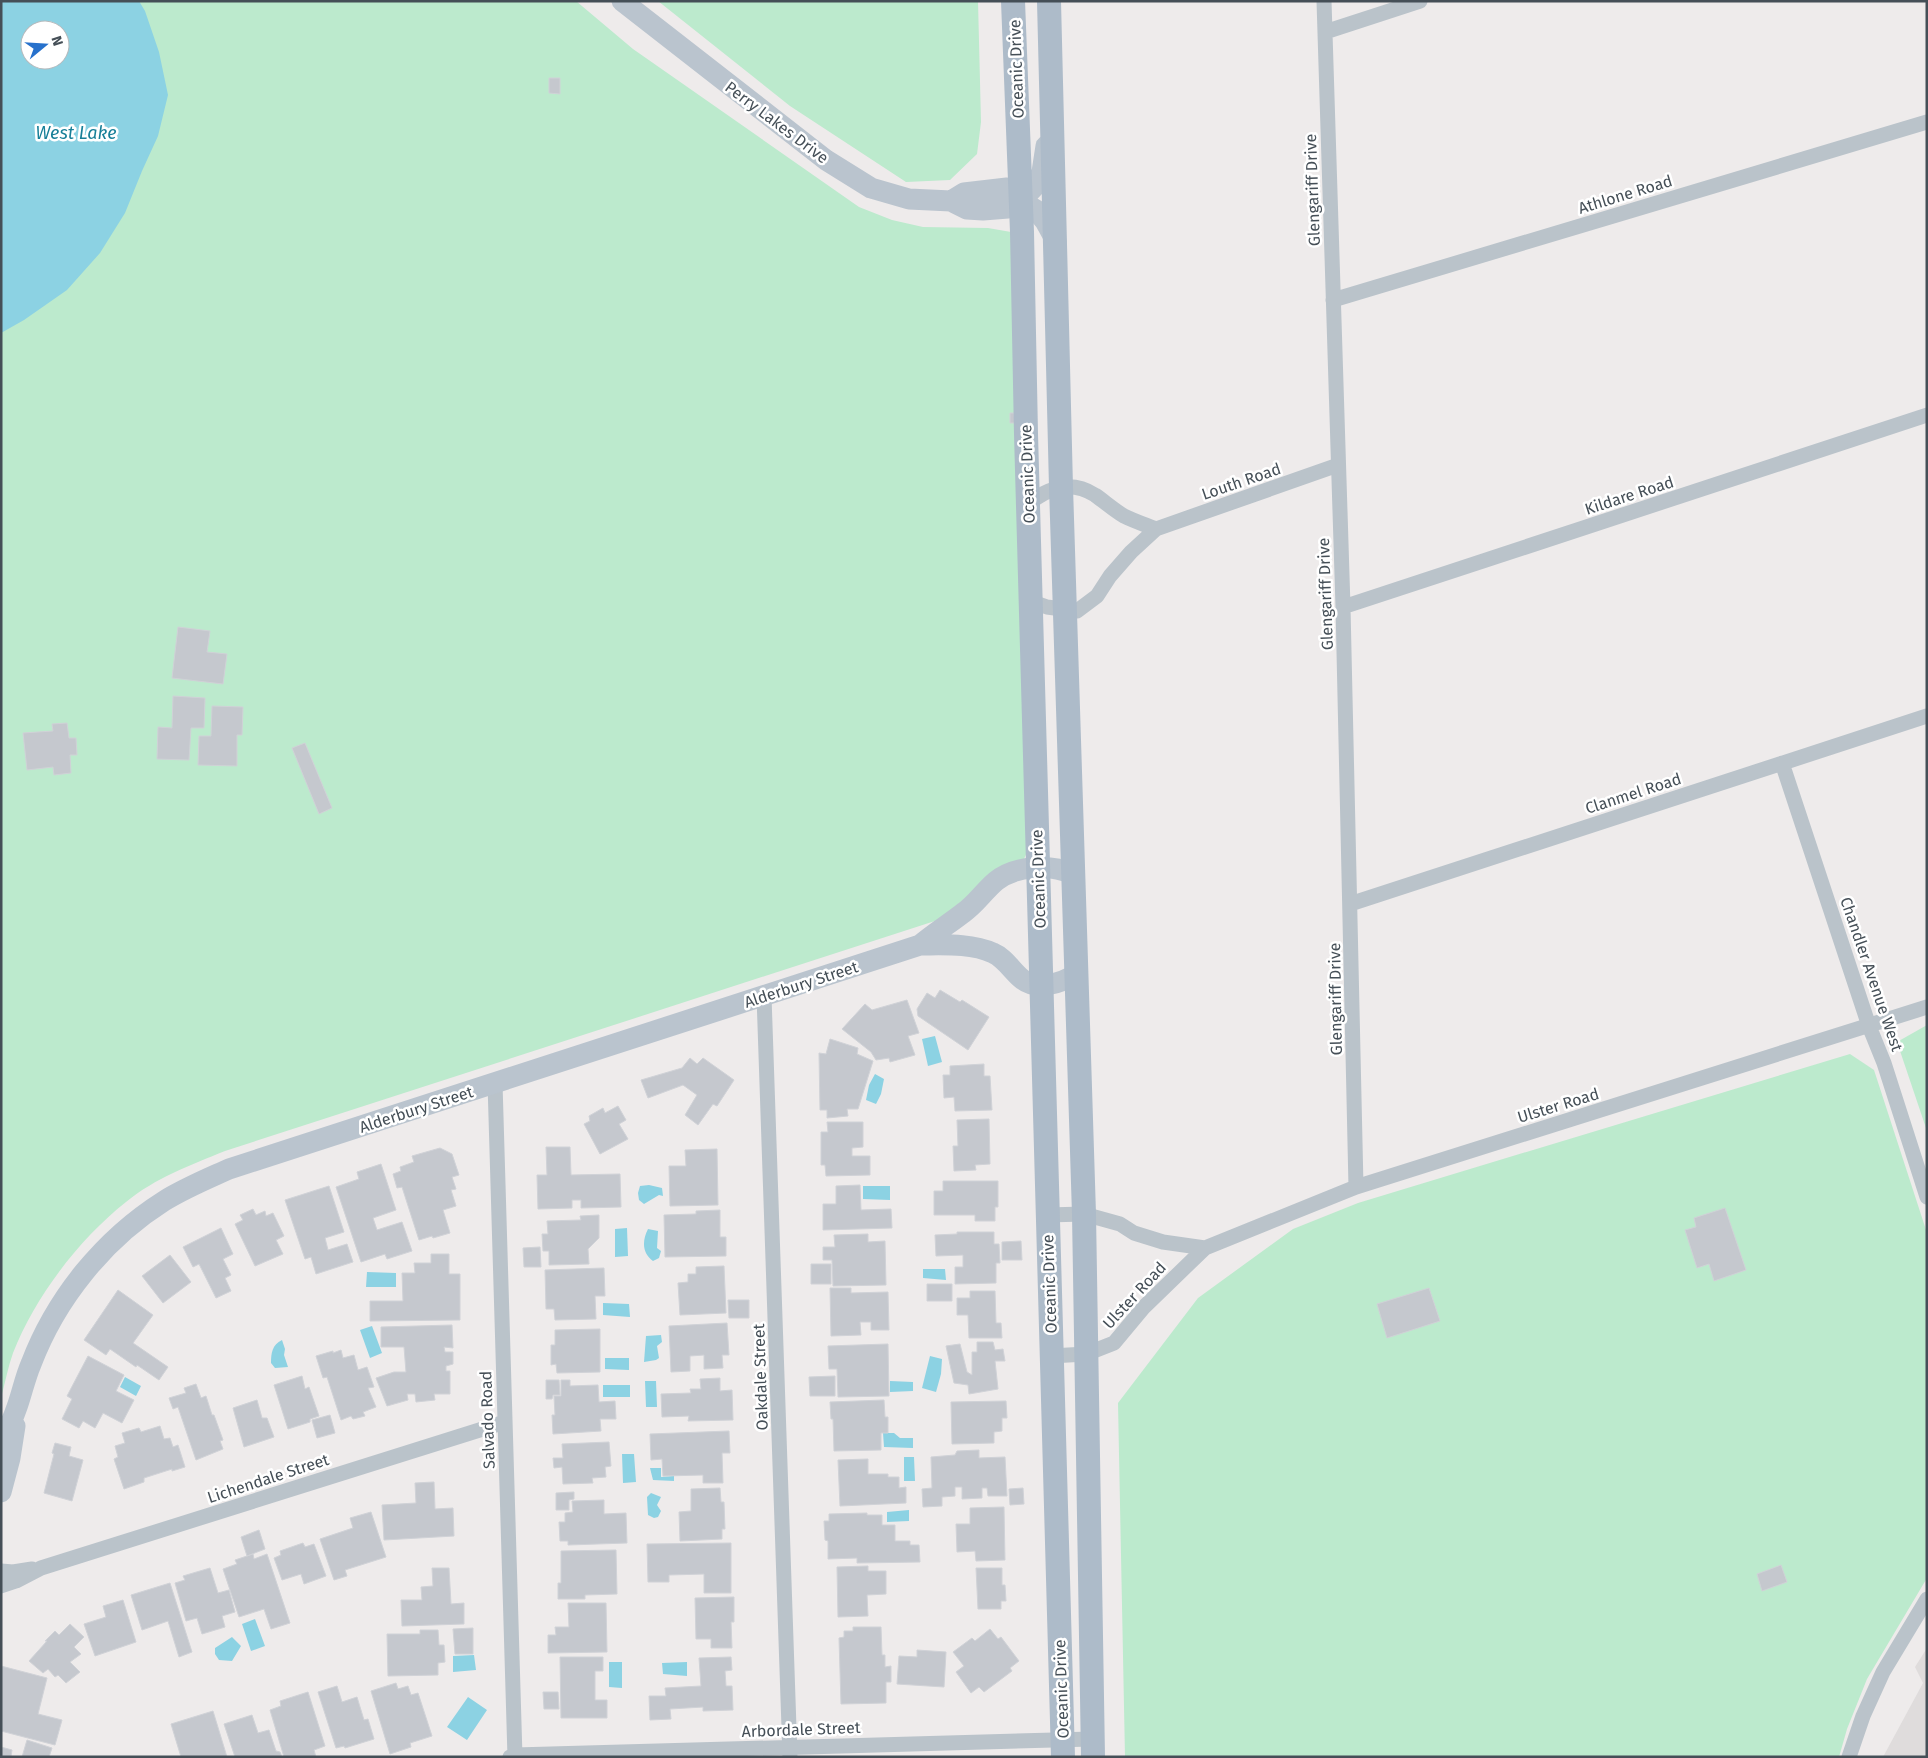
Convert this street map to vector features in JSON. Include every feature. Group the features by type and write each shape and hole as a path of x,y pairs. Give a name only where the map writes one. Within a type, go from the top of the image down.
{"main road":[{"name":"Oceanic Drive","path":"1013,1 1021,201 1030,601 1063,1748"},
{"name":"Oceanic Drive","path":"1049,1 1061,487 1084,1214 1093,1748"}],"street":[{"name":"Perry Lakes Drive","path":"622,1 826,160 871,188 910,199 951,201 967,209 1008,208 1021,201"},
{"name":"Glengariff Drive","path":"1324,1 1343,607 1356,1187"},
{"path":"1325,32 1420,1"},
{"path":"1052,109 1042,172 1034,187 1021,201 1036,210 1045,221 1056,241"},
{"name":"Athlone Road","path":"1333,300 1927,122"},
{"name":"Kildare Road","path":"1343,607 1927,416"},
{"name":"Louth Road","path":"1030,601 1047,607 1077,611 1096,596 1131,552 1156,529 1338,466"},
{"path":"1028,504 1049,490 1061,487 1079,487 1094,495 1123,516 1156,529"},
{"name":"Clanmel Road","path":"1350,904 1927,716"},
{"name":"Chandler Avenue West","path":"1782,764 1868,1026 1884,1063 1927,1197"},
{"name":"Alderbury Street","path":"920,945 942,926 963,914 996,881 1006,874 1022,869 1038,868 1064,870 1073,874"},
{"name":"Alderbury Street","path":"1,1442 17,1408 31,1364 58,1307 95,1258 139,1218 191,1186 229,1169 920,945 947,945 987,951 1007,964 1022,980 1041,985"},
{"path":"1041,985 1049,985 1068,979 1076,974"},
{"name":"Oakdale Street","path":"764,996 790,1752"},
{"name":"Ulster Road","path":"1051,1356 1086,1354 1114,1344 1144,1307 1205,1248 1356,1187 1927,1007"},
{"name":"Salvado Road","path":"495,1083 513,1756"},
{"name":"Ulster Road","path":"1047,1216 1084,1214 1120,1224 1134,1233 1163,1242 1205,1248"},
{"name":"Alderbury Street","path":"1,1492 10,1458 17,1408"},
{"name":"Lichendale Street","path":"1,1570 13,1572 41,1568 505,1422"},
{"name":"Lichendale Street","path":"1,1586 16,1582 41,1568"},
{"path":"1849,1757 1863,1716 1883,1672 1927,1599"},
{"name":"Arbordale Street","path":"513,1756 1093,1748"}],"shaded area":[{"path":"1927,1648 1927,1757 1883,1757 1923,1683 1915,1667"}],"green space":[{"path":"1,1 576,1 633,49 859,207 892,220 923,227 988,228 1011,232 1028,850 1024,859 986,882 938,920 225,1151 161,1179 126,1202 75,1251 33,1311 11,1358 1,1398"},
{"path":"658,1 978,1 981,122 977,154 950,180 906,182 790,106"},
{"path":"1927,1025 1927,1131 1897,1042"},
{"path":"1850,1054 1874,1070 1927,1233 1927,1578 1867,1679 1847,1729 1839,1757 1125,1757 1118,1403 1198,1298 1293,1229 1358,1203"}],"water":[{"name":"West Lake","path":"1,1 139,1 145,11 159,52 168,95 158,136 125,213 100,253 67,290 24,320 1,333"},
{"path":"935,1036 942,1062 928,1066 922,1039"},
{"path":"875,1074 884,1079 881,1094 876,1104 866,1100 869,1085"},
{"path":"649,1185 662,1188 663,1196 659,1195 644,1204 639,1200 638,1193 640,1186"},
{"path":"863,1186 890,1186 890,1200 863,1199"},
{"path":"627,1228 628,1256 615,1257 615,1229"},
{"path":"648,1229 658,1231 657,1248 661,1251 659,1258 653,1261 649,1258 644,1246"},
{"path":"923,1269 945,1269 946,1280 923,1278"},
{"path":"367,1272 396,1273 396,1287 366,1287"},
{"path":"603,1303 629,1304 630,1317 603,1315"},
{"path":"372,1326 382,1353 370,1358 360,1330"},
{"path":"661,1335 662,1342 657,1346 659,1358 644,1362 646,1336"},
{"path":"282,1340 288,1367 275,1368 271,1363 272,1353 276,1344"},
{"path":"930,1356 942,1359 941,1374 936,1392 922,1388"},
{"path":"605,1358 629,1358 629,1370 605,1369"},
{"path":"125,1377 141,1386 136,1396 120,1387"},
{"path":"645,1381 656,1381 657,1407 646,1407"},
{"path":"890,1381 913,1382 913,1391 890,1392"},
{"path":"603,1385 630,1385 630,1397 603,1397"},
{"path":"883,1433 894,1433 900,1438 913,1438 913,1448 884,1447"},
{"path":"622,1454 634,1454 636,1482 623,1483"},
{"path":"904,1457 914,1457 915,1481 904,1481"},
{"path":"650,1468 661,1468 661,1477 674,1476 674,1481 653,1480"},
{"path":"651,1493 661,1497 657,1505 661,1511 658,1517 654,1518 648,1515 647,1497"},
{"path":"909,1510 909,1521 887,1522 887,1512"},
{"path":"255,1619 265,1646 251,1651 242,1624"},
{"path":"232,1637 241,1646 232,1661 219,1660 215,1654 215,1648"},
{"path":"474,1655 476,1670 453,1672 453,1656"},
{"path":"609,1662 622,1662 622,1688 609,1687"},
{"path":"687,1662 687,1676 663,1674 662,1663"},
{"path":"468,1697 487,1710 467,1740 447,1727"}],"building":[{"path":"549,78 560,78 560,94 549,93"},
{"path":"1010,413 1014,413 1015,423 1010,423"},
{"path":"178,627 210,631 207,652 227,654 223,684 172,678"},
{"path":"173,696 205,698 204,728 191,728 189,760 157,759 158,727 172,728"},
{"path":"212,706 243,707 242,735 237,735 237,766 198,765 199,736 211,736"},
{"path":"67,723 69,738 76,738 77,755 70,755 71,773 54,775 53,767 27,770 23,733 53,731 52,724"},
{"path":"305,743 332,808 319,814 292,748"},
{"path":"940,990 960,1002 962,1000 989,1017 968,1050 918,1016 917,1009 927,993 935,998"},
{"path":"907,1000 919,1033 908,1036 915,1055 890,1062 889,1058 876,1060 871,1052 842,1029 865,1004 872,1010"},
{"path":"830,1039 858,1048 857,1054 873,1061 858,1109 847,1109 848,1116 827,1118 827,1110 820,1110 819,1053 826,1054"},
{"path":"690,1058 697,1064 703,1058 734,1080 717,1106 713,1104 698,1125 685,1115 697,1095 683,1085 648,1098 641,1080 682,1068"},
{"path":"984,1064 984,1076 990,1076 992,1110 955,1111 954,1097 944,1098 943,1075 950,1075 950,1066"},
{"path":"618,1106 626,1120 619,1124 628,1139 600,1154 584,1124 590,1121 589,1116 603,1108 605,1113"},
{"path":"989,1119 990,1164 975,1165 976,1170 954,1171 953,1146 958,1146 957,1120"},
{"path":"827,1122 863,1122 863,1147 852,1148 852,1156 870,1156 870,1175 826,1176 825,1165 821,1165 821,1132 828,1132"},
{"path":"546,1147 570,1147 571,1175 620,1174 621,1207 581,1208 581,1200 572,1200 572,1208 538,1209 537,1175 547,1175"},
{"path":"440,1148 452,1154 459,1175 452,1177 456,1189 451,1190 456,1206 443,1210 450,1233 419,1240 402,1187 397,1188 393,1174 401,1171 400,1167 414,1162 412,1156"},
{"path":"717,1149 718,1205 670,1206 669,1166 686,1166 685,1150"},
{"path":"381,1164 396,1210 373,1218 377,1230 402,1222 412,1251 387,1259 385,1254 361,1262 336,1187 359,1179 357,1172"},
{"path":"943,1181 998,1181 998,1207 995,1207 995,1221 975,1221 975,1215 934,1215 934,1191 943,1191"},
{"path":"860,1185 861,1210 891,1209 892,1228 823,1230 823,1204 836,1204 836,1186"},
{"path":"329,1186 344,1232 325,1238 328,1250 347,1244 353,1262 316,1274 311,1257 305,1259 285,1200"},
{"path":"1725,1208 1746,1270 1714,1281 1709,1264 1697,1268 1685,1230 1696,1227 1694,1218"},
{"path":"253,1209 256,1215 265,1211 266,1216 273,1213 284,1236 276,1240 283,1254 255,1266 235,1224 243,1220 240,1215"},
{"path":"720,1210 720,1237 726,1237 726,1256 665,1257 664,1215 696,1214 696,1211"},
{"path":"599,1215 599,1238 588,1249 589,1264 549,1265 549,1251 543,1251 542,1234 548,1234 547,1221 581,1220 580,1216"},
{"path":"221,1228 233,1254 223,1259 231,1275 225,1278 231,1291 216,1298 199,1264 193,1267 183,1247"},
{"path":"957,1232 994,1232 994,1244 999,1244 1000,1263 996,1263 996,1283 955,1284 955,1267 963,1267 963,1255 936,1256 935,1235 957,1234"},
{"path":"868,1234 868,1242 885,1241 886,1285 833,1286 832,1260 823,1260 823,1247 835,1247 834,1235"},
{"path":"1021,1241 1022,1260 1002,1260 1002,1242"},
{"path":"540,1247 541,1267 524,1267 523,1248"},
{"path":"431,1254 449,1254 449,1274 460,1274 460,1320 370,1321 370,1301 403,1301 402,1273 415,1273 414,1263 431,1263"},
{"path":"170,1255 191,1282 163,1303 142,1276"},
{"path":"811,1264 831,1264 831,1284 811,1284"},
{"path":"724,1266 726,1313 680,1315 678,1283 688,1282 688,1274 696,1274 696,1267"},
{"path":"604,1268 605,1296 595,1296 596,1319 555,1320 554,1309 546,1309 545,1270"},
{"path":"927,1284 952,1284 952,1301 927,1301"},
{"path":"830,1288 851,1288 851,1293 888,1292 889,1330 871,1330 871,1322 860,1322 861,1335 831,1336"},
{"path":"1429,1288 1440,1321 1387,1338 1377,1304"},
{"path":"118,1290 153,1315 133,1343 168,1367 159,1380 110,1349 106,1355 84,1340"},
{"path":"970,1291 995,1291 996,1323 1001,1323 1002,1338 969,1338 968,1315 957,1315 957,1298 970,1298"},
{"path":"728,1300 749,1300 749,1318 729,1318"},
{"path":"727,1323 729,1355 722,1355 723,1368 704,1369 704,1355 690,1356 690,1371 671,1372 669,1326"},
{"path":"452,1325 453,1348 444,1347 445,1352 453,1352 453,1364 446,1366 446,1371 450,1371 450,1394 434,1394 435,1400 416,1402 415,1394 407,1394 408,1400 387,1406 376,1378 394,1372 406,1372 404,1347 381,1347 381,1327"},
{"path":"600,1329 600,1372 557,1373 556,1364 551,1365 551,1345 555,1345 555,1330"},
{"path":"977,1342 993,1342 995,1350 1003,1349 1005,1361 995,1361 998,1389 969,1394 968,1385 954,1383 946,1346 960,1344 967,1372 972,1375 972,1352 977,1352"},
{"path":"888,1344 889,1396 838,1397 837,1369 829,1369 828,1346"},
{"path":"341,1350 343,1358 354,1355 358,1370 367,1367 374,1387 368,1388 376,1407 363,1412 365,1416 353,1419 351,1416 341,1420 327,1377 323,1378 316,1356"},
{"path":"88,1356 124,1375 116,1391 134,1400 122,1423 103,1413 95,1428 83,1421 79,1428 62,1419 72,1399 67,1396"},
{"path":"302,1376 305,1389 309,1387 319,1416 310,1419 310,1422 288,1429 274,1385"},
{"path":"835,1376 835,1396 810,1396 809,1377"},
{"path":"720,1378 720,1391 732,1390 733,1420 688,1421 689,1416 662,1417 661,1394 691,1393 690,1389 701,1389 700,1379"},
{"path":"546,1380 559,1380 560,1395 553,1395 552,1399 546,1399"},
{"path":"561,1380 570,1380 570,1386 598,1385 599,1402 615,1401 616,1419 600,1419 601,1431 553,1434 554,1396 561,1396"},
{"path":"196,1384 201,1398 206,1396 212,1415 214,1415 223,1440 220,1441 223,1449 196,1460 178,1407 173,1409 169,1398 186,1393 184,1388"},
{"path":"257,1400 262,1418 267,1418 274,1437 244,1447 233,1408"},
{"path":"884,1400 885,1417 888,1417 888,1433 881,1433 881,1450 834,1451 833,1419 831,1419 830,1402"},
{"path":"1006,1401 1007,1418 1002,1418 1002,1431 994,1432 994,1443 952,1444 951,1402"},
{"path":"330,1415 335,1433 317,1438 312,1420"},
{"path":"160,1426 164,1439 170,1438 173,1447 178,1445 185,1467 144,1478 144,1482 124,1489 114,1459 118,1457 115,1446 125,1443 122,1433 139,1428 141,1432"},
{"path":"729,1431 730,1453 722,1453 723,1483 703,1483 703,1475 663,1476 662,1459 651,1460 650,1434"},
{"path":"609,1442 611,1466 605,1467 606,1477 592,1478 593,1483 563,1484 562,1467 554,1468 553,1458 563,1458 562,1444"},
{"path":"55,1443 71,1447 69,1456 83,1460 72,1501 44,1493"},
{"path":"979,1450 979,1458 1005,1457 1007,1496 988,1496 987,1488 982,1488 982,1498 962,1499 962,1487 955,1487 955,1496 942,1497 942,1506 923,1507 922,1489 932,1488 931,1457 955,1455 957,1451"},
{"path":"868,1459 868,1474 888,1474 888,1477 899,1477 899,1488 906,1487 906,1503 840,1506 838,1460"},
{"path":"434,1482 435,1509 453,1508 454,1536 384,1540 382,1505 416,1503 415,1483"},
{"path":"720,1488 721,1502 724,1502 725,1529 722,1529 722,1539 680,1541 679,1512 691,1511 691,1489"},
{"path":"1023,1488 1024,1504 1010,1505 1009,1489"},
{"path":"574,1492 574,1499 569,1500 569,1510 556,1510 556,1493"},
{"path":"604,1500 604,1514 626,1513 627,1543 568,1545 568,1541 560,1541 559,1522 565,1522 565,1513 573,1512 572,1501"},
{"path":"1004,1507 1005,1560 976,1561 975,1551 957,1552 956,1524 970,1524 970,1508"},
{"path":"371,1512 386,1557 345,1570 347,1576 334,1580 320,1539 353,1528 350,1518"},
{"path":"867,1513 867,1515 882,1515 882,1525 895,1525 895,1541 910,1541 910,1545 919,1545 920,1562 857,1563 857,1558 828,1559 828,1541 825,1540 824,1521 829,1521 829,1514"},
{"path":"259,1530 265,1549 247,1556 241,1537"},
{"path":"303,1543 305,1547 314,1544 326,1576 304,1584 301,1574 282,1580 274,1558 281,1555 280,1551"},
{"path":"731,1543 731,1593 704,1593 704,1574 669,1575 669,1582 648,1582 647,1544"},
{"path":"616,1550 617,1594 585,1595 585,1599 558,1599 558,1583 561,1583 561,1551"},
{"path":"253,1554 254,1559 267,1554 290,1623 271,1629 264,1609 239,1617 223,1569 237,1564 235,1560"},
{"path":"1781,1565 1787,1582 1762,1591 1757,1574"},
{"path":"868,1566 868,1571 886,1571 886,1594 867,1595 868,1616 838,1617 837,1567"},
{"path":"210,1568 218,1593 229,1590 235,1612 222,1616 225,1627 202,1634 197,1618 186,1621 175,1583 185,1580 183,1576"},
{"path":"432,1568 449,1568 451,1604 464,1603 464,1624 402,1626 401,1600 422,1600 421,1587 433,1586"},
{"path":"976,1568 1002,1568 1002,1585 1005,1585 1006,1601 1001,1601 1001,1609 978,1609"},
{"path":"170,1583 192,1652 179,1657 168,1621 142,1630 131,1595"},
{"path":"734,1597 734,1622 731,1622 732,1648 711,1648 711,1639 696,1639 695,1598"},
{"path":"123,1600 136,1642 95,1656 84,1624 106,1617 103,1606"},
{"path":"568,1603 606,1603 607,1652 548,1653 548,1635 556,1635 555,1627 569,1627"},
{"path":"70,1624 84,1637 74,1647 81,1654 70,1662 80,1672 66,1683 58,1675 55,1677 48,1669 43,1673 29,1661 55,1631 59,1635"},
{"path":"853,1627 881,1627 882,1655 885,1655 885,1667 891,1666 891,1682 886,1682 886,1703 841,1704 839,1638 844,1637 844,1631 853,1631"},
{"path":"473,1628 473,1654 455,1654 453,1629"},
{"path":"990,1629 998,1639 1001,1637 1019,1661 1010,1668 1012,1671 984,1692 979,1687 971,1693 956,1672 964,1666 953,1652 972,1638 975,1641"},
{"path":"420,1630 438,1630 439,1645 444,1645 445,1662 438,1663 438,1675 388,1676 387,1634 420,1634"},
{"path":"917,1650 946,1652 944,1687 897,1684 899,1656 917,1657"},
{"path":"560,1657 603,1657 603,1671 595,1671 595,1700 607,1700 607,1718 561,1718"},
{"path":"731,1657 732,1670 725,1671 726,1686 732,1686 733,1710 703,1711 703,1707 670,1709 671,1719 650,1720 649,1696 666,1696 665,1688 701,1686 699,1658"},
{"path":"1,1666 47,1678 38,1714 62,1720 55,1745 1,1731"},
{"path":"396,1683 398,1689 408,1686 411,1695 418,1693 432,1736 410,1743 411,1747 390,1754 371,1691"},
{"path":"337,1686 342,1702 357,1697 364,1720 368,1719 374,1739 345,1748 344,1746 336,1748 318,1692"},
{"path":"308,1692 325,1746 314,1750 316,1757 284,1757 270,1710 281,1706 280,1701"},
{"path":"543,1692 558,1692 559,1709 544,1709"},
{"path":"213,1711 227,1757 181,1757 171,1724"},
{"path":"252,1715 258,1733 269,1730 276,1751 280,1752 282,1757 235,1757 224,1724"},
{"path":"27,1740 52,1748 49,1757 22,1757"},
{"path":"1,1747 12,1750 11,1756 13,1757 1,1757"}]}
